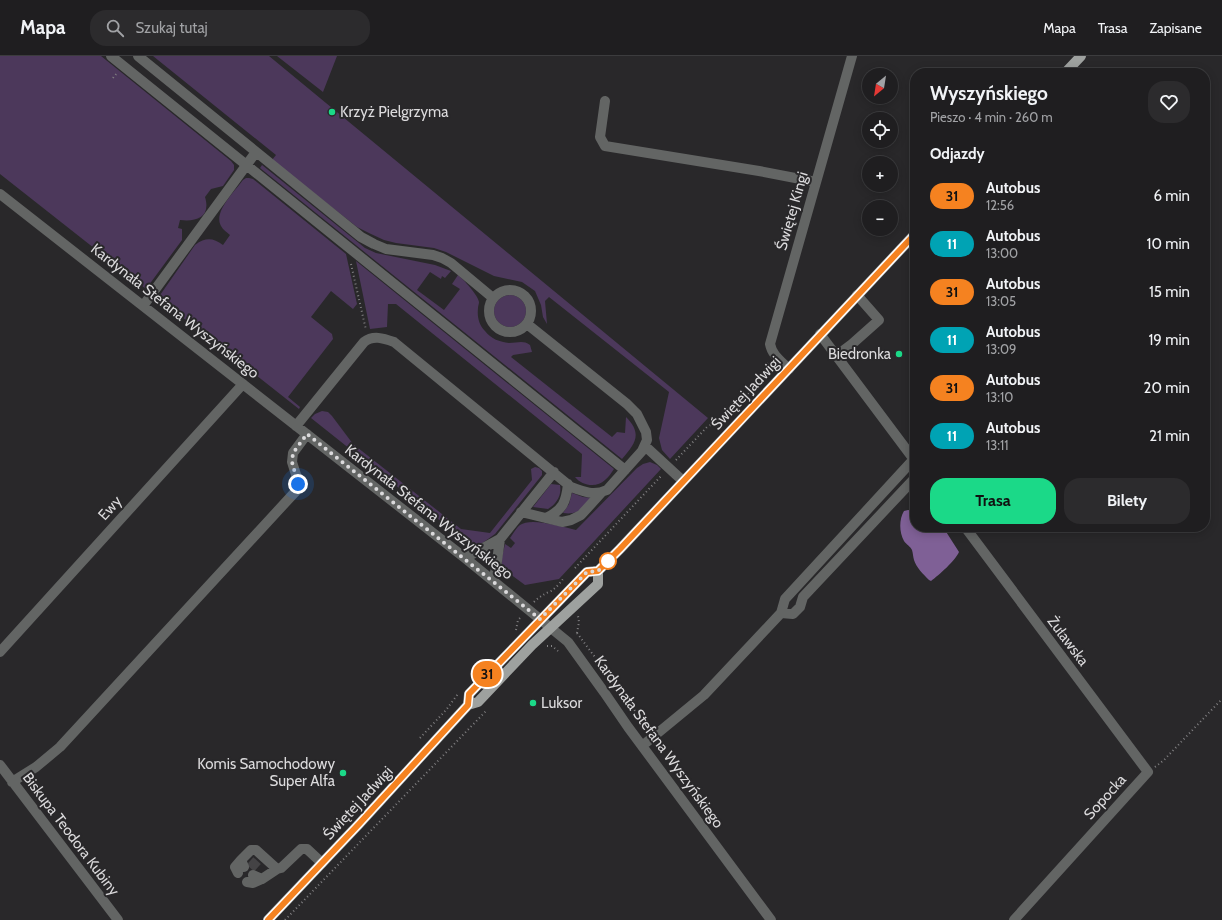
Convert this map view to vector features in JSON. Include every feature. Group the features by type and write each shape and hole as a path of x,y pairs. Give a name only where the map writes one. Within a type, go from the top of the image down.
{"main road":[{"path":"1070,68 1081,56"},
{"name":"Świętej Jadwigi","path":"468,705 469,694 540,619 587,572 598,571 620,549 910,239"},
{"name":"Świętej Jadwigi","path":"268,920 468,705 478,702 532,646 598,584 598,571"}],"street":[{"path":"111,56 625,470"},
{"path":"138,56 361,237 386,249 433,255 442,258 451,263 493,298"},
{"name":"Świętej Kingi","path":"774,355 770,344 773,331 852,56"},
{"path":"605,101 600,137 605,146 759,171 816,182"},
{"path":"143,306 256,152"},
{"name":"Kardynała Stefana Wyszyńskiego","path":"0,194 465,558 568,642 642,746 771,920"},
{"path":"504,290 518,290 528,299 531,305 532,312 527,324 516,332 503,331 497,328 492,323 489,310 493,298 504,290"},
{"path":"836,356 879,320 857,295"},
{"path":"521,512 562,522 571,520 581,515 601,493 607,490 642,451 646,440 646,432 637,414 527,324"},
{"path":"820,334 910,455"},
{"path":"296,426 364,342 368,339 378,337 394,342 572,487 589,494 601,493"},
{"path":"774,355 789,369"},
{"name":"Ewy","path":"0,652 243,384"},
{"path":"12,782 36,767 60,747 296,491 298,484 292,462 293,453 307,434"},
{"path":"645,446 683,481"},
{"path":"642,746 704,695 781,614 785,599 910,464"},
{"path":"465,558 500,539 554,472"},
{"path":"781,614 793,614 797,611 803,598 910,483"},
{"path":"546,518 556,513 565,502 568,484"},
{"name":"Żuławska","path":"969,532 1148,772"},
{"path":"493,581 500,539"},
{"name":"Biskupa Teodora Kubiny","path":"0,765 118,920"},
{"name":"Sopocka","path":"1016,919 1148,772"},
{"path":"244,863 251,850 256,850 261,875 281,868 301,849 307,849 322,863"}],"path":[{"path":"354,273 368,339"},
{"path":"741,403 760,380 767,365 774,355"},
{"path":"573,570 707,427 711,424 723,422 727,417"},
{"path":"536,600 552,591 568,575"},
{"path":"574,637 577,634 579,622 578,616 575,613"},
{"path":"516,630 519,619"},
{"path":"577,634 654,736"},
{"path":"542,649 546,646 552,646 558,651"},
{"name":"Sopocka","path":"1148,772 1164,760 1222,699"},
{"path":"285,920 489,707"},
{"path":"420,738 446,710"}],"shaded area":[{"path":"0,56 101,56 234,165 234,170 223,186 211,189 205,197 206,209 204,214 197,219 180,220 178,228 182,229 182,240 146,289 0,174"},
{"path":"153,56 269,56 708,418 670,459 662,450 659,438 669,392 549,297 545,301 547,324 543,317 541,305 535,291 522,282 494,276 446,252 434,248 384,240 357,227 272,160 276,155"},
{"path":"277,56 337,56 323,92"},
{"path":"262,165 365,248 376,253 435,265 451,271 445,278 442,276 441,279 430,272 417,290 444,310 460,289 452,284 458,275 464,280 478,299 478,318 481,326 487,334 502,342 523,342 530,345 532,352 513,355 511,357 612,437 617,432 625,433 626,417 631,423 636,434 633,444 627,454 622,459 260,168"},
{"path":"246,178 253,179 346,254 357,304 353,309 331,291 311,317 332,334 333,339 288,397 300,407 299,409 158,298 195,245 209,239 223,245 230,235 221,226 219,220 222,208 230,196"},
{"path":"356,261 614,469 609,476 602,483 594,485 585,484 578,480 575,477 581,477 582,454 396,304 388,304 387,327 370,329"},
{"path":"510,295 519,298 523,302 526,311 523,320 519,324 510,327 501,324 497,320 494,311 497,302 501,298"},
{"path":"322,411 328,412 332,416 353,444 461,529 490,533 532,480 531,469 535,467 539,468 542,471 542,475 495,534 481,544 472,546 311,418 315,414"},
{"path":"650,462 657,465 661,469 559,579 525,585 502,568 502,557 505,544 511,548 515,543 510,538 520,525 539,522 576,530 637,468"},
{"path":"551,484 560,485 560,493 554,505 548,509 533,507"},
{"path":"572,493 583,497 592,498 580,510 573,513 563,513 569,504"},
{"path":"910,510 910,532 946,532 959,552 950,564 931,581 918,568 911,549 902,537 900,522 904,511"}],"tunnel":[{"path":"250,861 259,869"}],"bus line":[{"name":"31","path":"268,920 359,824 468,705 469,694 587,572 598,571 620,549 910,239"}],"place":[{"name":"Krzyż Pielgrzyma","path":"332,112"},
{"name":"Biedronka","path":"899,354"},
{"name":"Luksor","path":"533,703"},
{"name":"Komis Samochodowy Super Alfa","path":"343,773"}],"route":[{"path":"298,484 292,462 293,453 307,434 540,619 587,572 598,571 609,560 608,561"}]}
